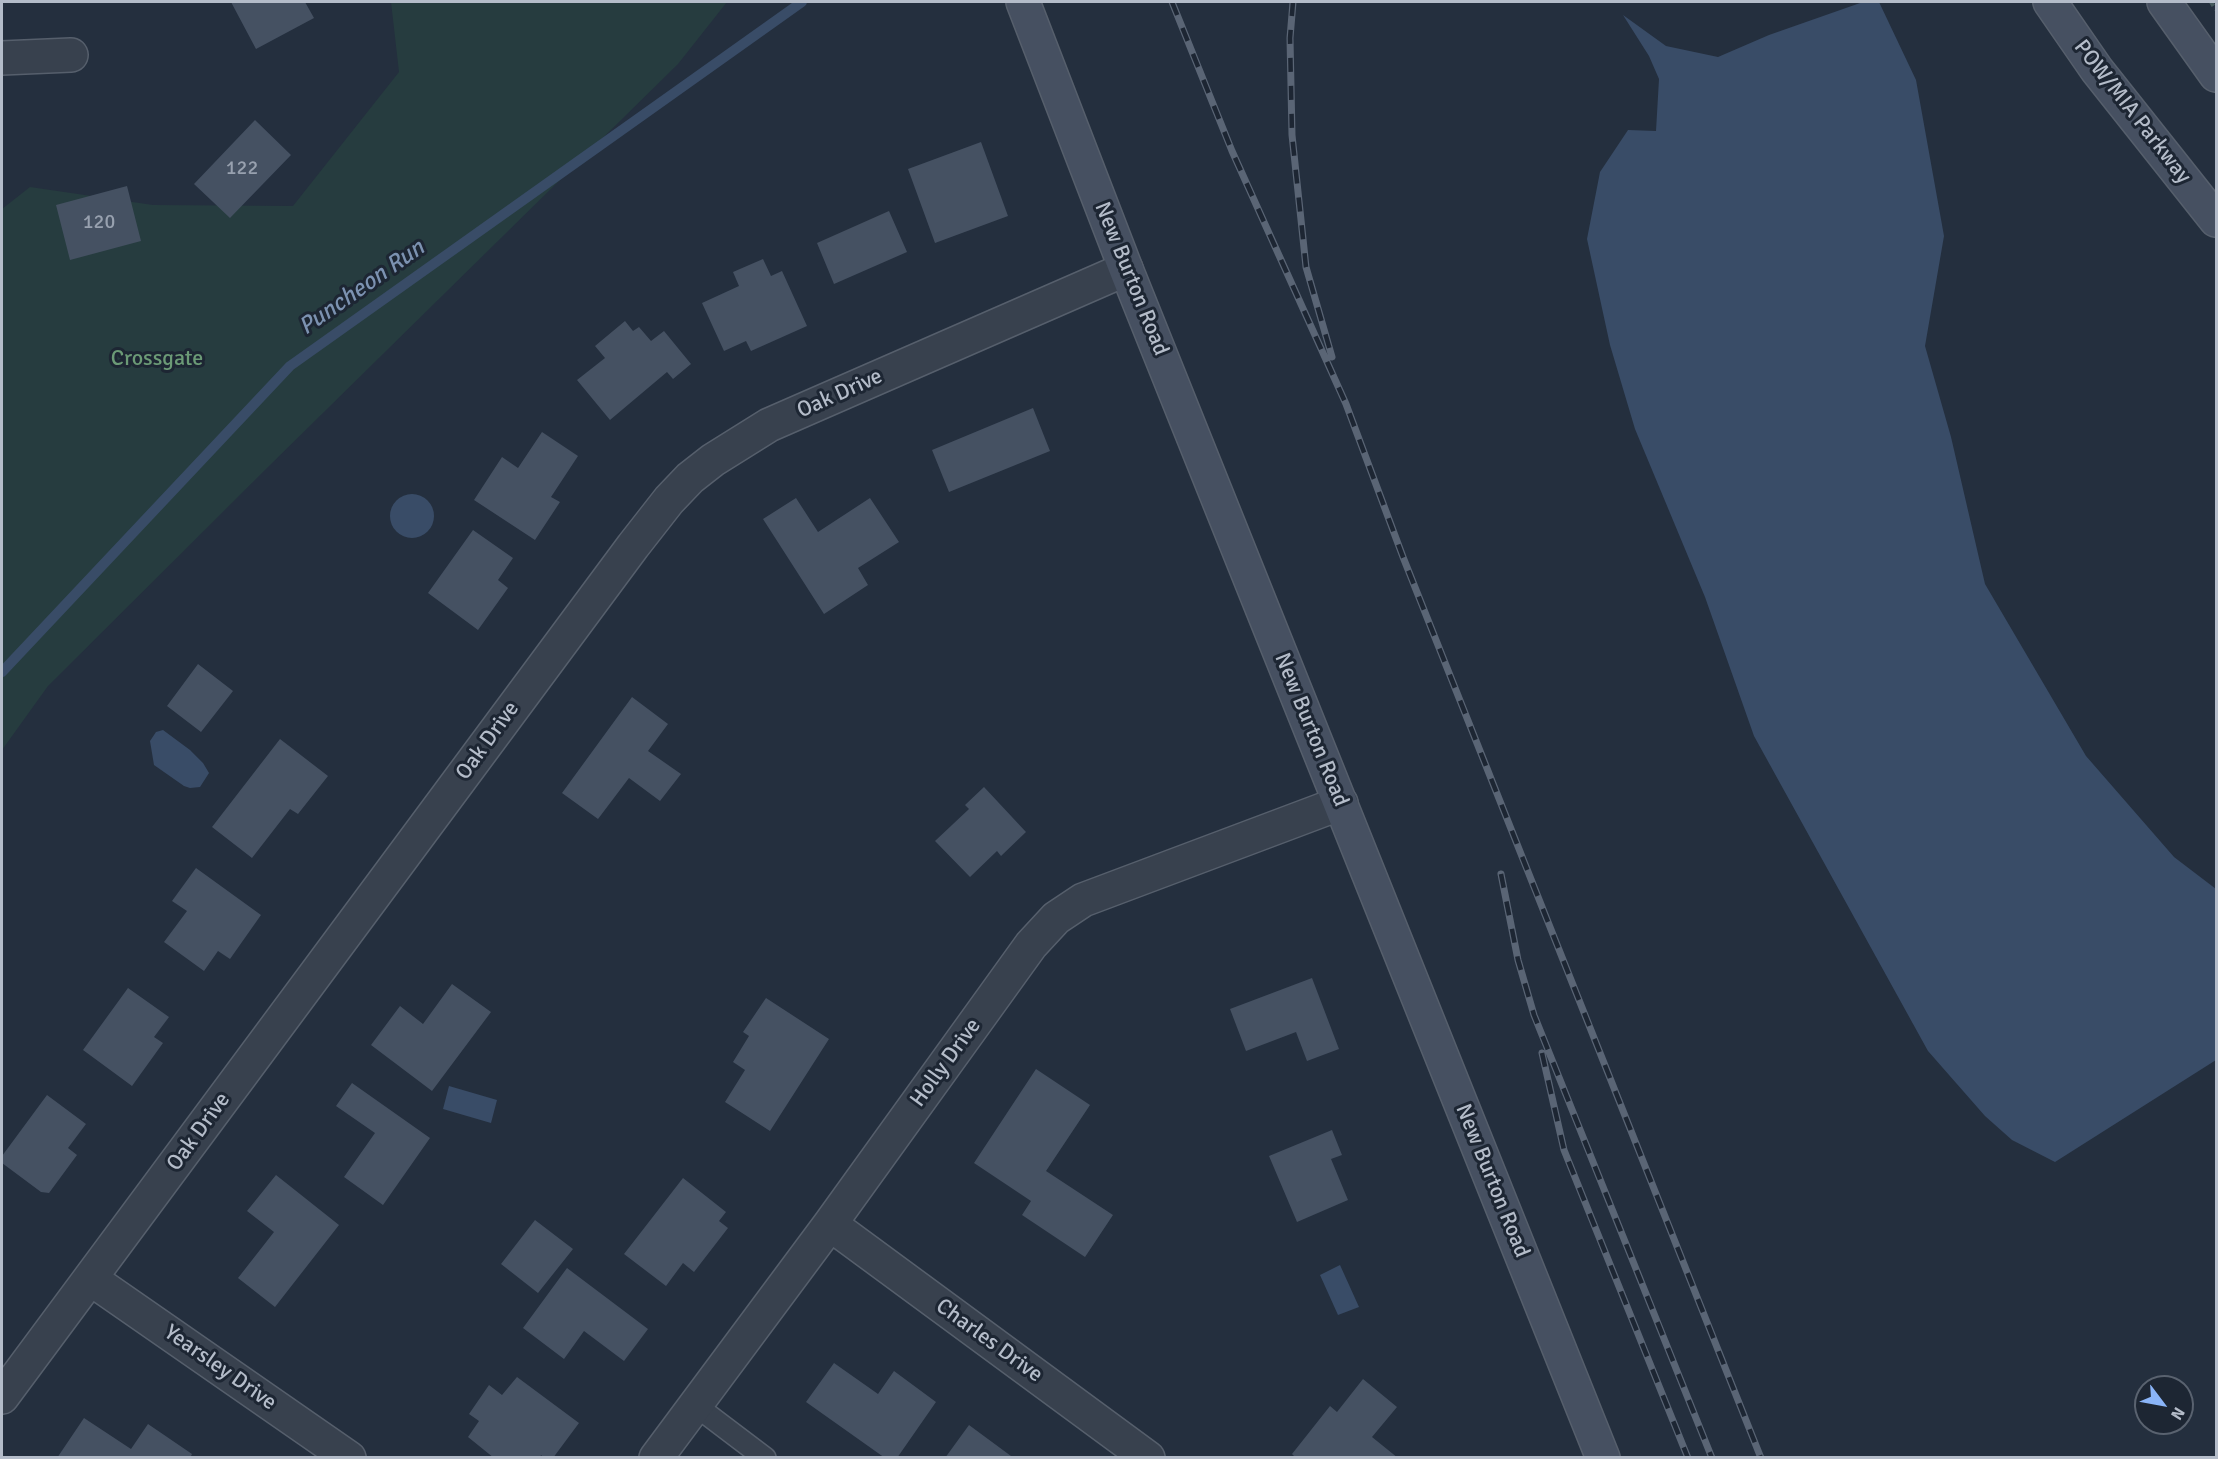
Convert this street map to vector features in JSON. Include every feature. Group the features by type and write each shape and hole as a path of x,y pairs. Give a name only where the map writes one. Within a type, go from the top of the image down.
{"street":[{"name":"New Burton Road","path":"1023,2 1126,269 1603,1458"},
{"name":"POW/MIA Parkway","path":"2050,2 2097,70 2217,220"},
{"path":"2164,2 2217,75"},
{"path":"2,58 71,55"},
{"name":"Oak Drive","path":"2,1397 625,555 669,500 690,478 713,460 769,425 1126,269"},
{"name":"Holly Drive","path":"656,1458 830,1224 1031,945 1056,918 1083,900 1341,803"},
{"name":"Charles Drive","path":"830,1224 1148,1458"},
{"name":"Yearsley Drive","path":"91,1279 349,1458"}],"lane":[{"path":"695,1405 765,1458"}],"path":[{"path":"2211,2 2217,10"}],"green space":[{"name":"Crossgate","path":"391,2 727,2 678,64 48,686 2,750 2,209 30,187 153,205 293,206 399,72"}],"water":[{"path":"1863,2 1879,2 1916,80 1944,236 1925,346 1951,437 1985,584 2086,756 2174,857 2216,889 2216,1060 2055,1162 2012,1140 1985,1116 1928,1051 1754,736 1705,597 1635,429 1610,345 1587,239 1600,172 1628,130 1656,131 1659,79 1649,56 1623,15 1666,46 1718,57 1769,35"},
{"path":"412,494 421,495 428,500 433,507 433,525 428,532 421,537 412,538 403,537 396,532 391,525 390,516 391,507 396,500 403,495"},
{"path":"163,730 203,763 209,773 200,787 184,786 154,765 150,741 156,732"},
{"path":"449,1086 497,1100 491,1123 443,1109"},
{"path":"1340,1265 1359,1307 1338,1315 1320,1275"}],"building":[{"path":"231,2 305,2 314,18 256,49"},
{"path":"255,120 291,155 230,218 194,184"},
{"path":"981,142 1008,216 935,243 908,169"},
{"path":"127,186 141,241 70,260 56,205"},
{"path":"889,211 907,252 834,284 817,243"},
{"path":"763,259 771,276 782,271 807,326 751,351 746,341 724,351 702,303 739,286 733,272"},
{"path":"625,321 633,331 639,327 651,341 664,331 691,364 673,379 667,372 610,420 577,380 605,358 595,346"},
{"path":"1033,408 1050,451 949,492 932,450"},
{"path":"542,432 578,456 551,497 560,502 535,540 474,500 502,457 518,468"},
{"path":"796,498 818,532 870,498 899,542 858,568 868,585 824,614 763,519"},
{"path":"473,530 513,558 498,580 508,588 478,630 428,593"},
{"path":"198,664 233,691 201,732 167,706"},
{"path":"632,697 668,724 648,751 681,774 660,801 629,778 598,819 562,793"},
{"path":"280,739 328,776 298,814 290,809 252,858 212,827"},
{"path":"984,787 1026,832 1001,856 997,851 970,877 935,841 969,809 965,805"},
{"path":"196,868 261,915 230,959 218,951 204,971 164,942 187,911 172,901"},
{"path":"1312,978 1339,1049 1307,1061 1296,1032 1246,1051 1230,1009"},
{"path":"452,984 491,1012 432,1091 371,1045 400,1006 423,1024"},
{"path":"128,988 169,1017 154,1037 163,1043 132,1086 83,1050"},
{"path":"766,998 829,1039 770,1131 725,1102 745,1070 733,1062 749,1036 743,1032"},
{"path":"1036,1069 1090,1105 1046,1171 1113,1215 1085,1257 1022,1215 1031,1201 974,1163"},
{"path":"352,1083 430,1138 383,1205 344,1177 375,1133 336,1106"},
{"path":"47,1095 86,1124 68,1148 77,1155 49,1193 41,1192 2,1163 2,1156"},
{"path":"1332,1130 1342,1155 1331,1159 1348,1200 1297,1222 1269,1156"},
{"path":"276,1175 339,1225 275,1307 238,1278 274,1232 247,1211"},
{"path":"683,1178 726,1212 719,1221 728,1228 694,1272 683,1263 666,1286 624,1254"},
{"path":"535,1220 573,1249 538,1293 501,1264"},
{"path":"567,1268 648,1329 624,1361 584,1331 564,1359 523,1328"},
{"path":"834,1363 878,1394 894,1371 936,1402 897,1458 885,1458 806,1402"},
{"path":"517,1377 579,1423 553,1458 544,1458 541,1455 540,1458 494,1458 468,1437 479,1421 469,1414 489,1385 502,1395"},
{"path":"1363,1379 1397,1407 1372,1437 1398,1458 1296,1458 1292,1454 1330,1406 1337,1412"},
{"path":"84,1418 131,1449 148,1424 192,1454 190,1458 57,1458"},
{"path":"969,1425 1011,1456 1010,1458 945,1458"}],"waterway":[{"name":"Puncheon Run","path":"2,672 290,366 802,2"}],"railway":[{"path":"1172,2 1232,151 1346,404 1403,557 1761,1458"},
{"path":"1293,2 1290,38 1292,135 1306,267 1332,357"},
{"path":"1501,874 1518,960 1534,1015 1712,1458"},
{"path":"1542,1053 1564,1150 1688,1458"}]}
